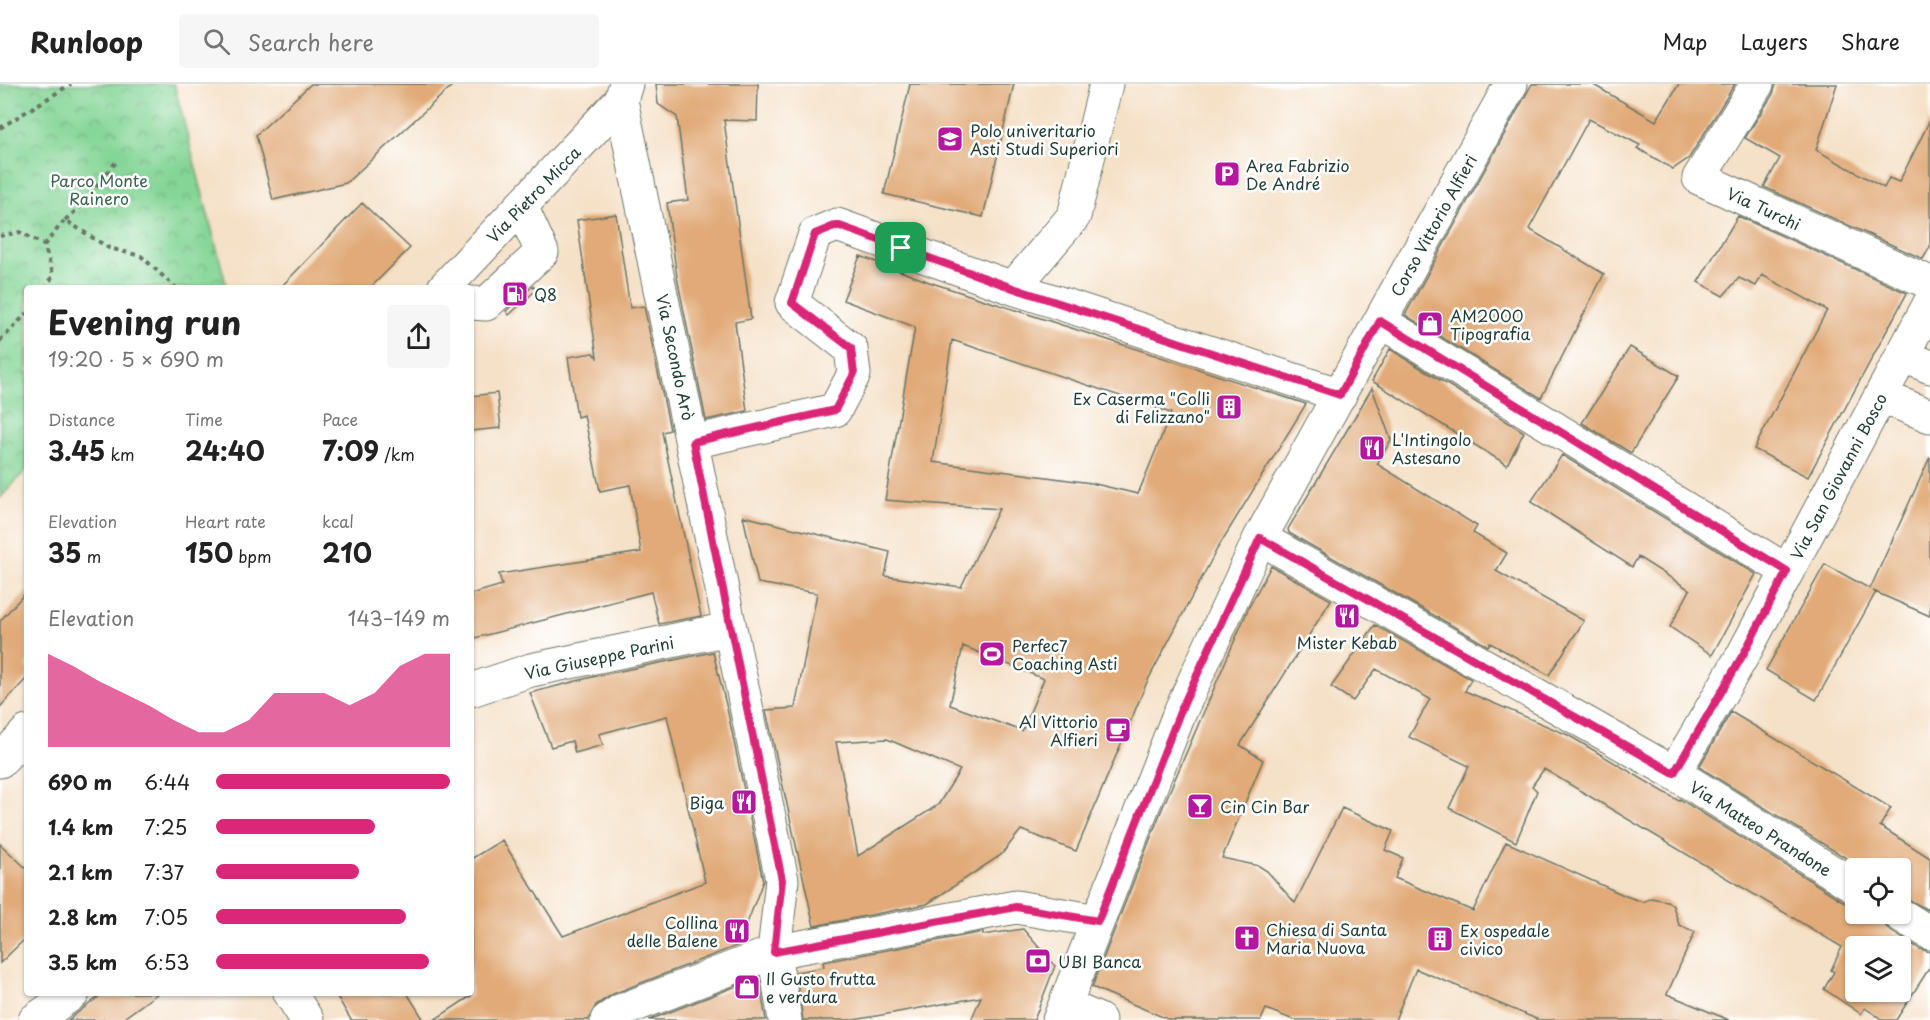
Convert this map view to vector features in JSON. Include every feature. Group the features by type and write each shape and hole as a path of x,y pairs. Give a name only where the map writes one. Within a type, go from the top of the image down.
{"street":[{"path":"1013,288 1074,216 1106,84"},
{"name":"Corso Vittorio Alfieri","path":"1062,1012 1180,712 1260,538 1511,84"},
{"name":"Via Turchi","path":"1758,84 1699,178 1930,283"},
{"name":"Via Pietro Micca","path":"447,285 624,92"},
{"name":"Via Secondo Arò","path":"624,92 729,629 782,880 774,952 785,1020"},
{"path":"474,303 486,304 542,252 521,206"},
{"path":"693,442 835,410 854,374 851,348 792,303 815,234 837,225 1013,288 1340,395"},
{"name":"Via San Giovanni Bosco","path":"1674,773 1744,653 1881,396 1917,361 1930,303"},
{"path":"1380,321 1787,571"},
{"path":"1881,396 1930,416"},
{"name":"Via Matteo Prandone","path":"1260,538 1674,773 1845,879"},
{"name":"Via Giuseppe Parini","path":"474,689 531,670 729,629"},
{"path":"0,761 24,735"},
{"path":"607,1020 620,1011 774,952 1016,907 1098,921"},
{"path":"1911,921 1930,933"},
{"path":"35,1020 69,996"},
{"path":"292,996 307,1020"},
{"path":"1062,1012 1099,1020"}],"path":[{"path":"0,128 71,84"},
{"path":"44,245 65,220 78,209 116,162"},
{"path":"65,220 109,248 141,256 173,285"},
{"path":"0,236 20,232 44,245 53,274 48,285"},
{"path":"0,341 24,316"}],"green space":[{"name":"Parco Monte Rainero","path":"0,84 174,84 226,285 24,285 24,472 0,498"}],"building":[{"path":"311,84 454,84 346,183 273,200 256,135"},
{"path":"656,84 758,84 757,121 724,120 751,319 735,322 747,411 706,420 677,277 667,203 688,200 677,117 658,104"},
{"name":"Polo univeritario Asti Studi Superiori","path":"910,84 1014,84 983,217 884,194"},
{"path":"1532,84 1592,84 1656,121 1679,84 1735,84 1689,158 1673,169 1637,148 1640,145 1589,119 1529,229 1604,274 1541,398 1405,315"},
{"path":"1776,84 1837,84 1816,150 1884,188 1889,178 1899,182 1930,120 1930,247 1923,259 1764,187 1780,158 1745,138 1773,94"},
{"path":"362,203 410,248 373,285 283,285"},
{"path":"616,214 630,308 644,306 670,430 662,432 701,616 659,624 651,592 474,638 474,593 502,585 499,574 641,552 630,485 600,491 584,415 577,417 568,357 593,353 597,357 577,220"},
{"path":"1738,216 1907,293 1808,477 1754,449 1827,310 1762,275 1756,286 1739,278 1723,296 1698,282"},
{"path":"860,256 932,283 1306,404 1217,549 1147,682 1076,851 1021,830 1001,855 927,904 814,926 766,710 795,708 817,593 758,583 743,516 890,552 885,576 961,587 999,509 885,500 915,327 843,300","holes":["952,340 1171,413 1138,494 1091,483 933,462","963,646 1044,679 1022,731 950,705","887,739 960,770 938,805 858,856 836,742"]},
{"path":"533,286 536,290 509,315 506,311"},
{"path":"1630,347 1679,376 1631,453 1582,423"},
{"path":"1390,349 1524,432 1507,465 1372,381"},
{"path":"1372,388 1391,440 1377,464 1477,526 1473,533 1507,553 1496,571 1584,621 1549,675 1490,643 1488,646 1289,533 1288,529"},
{"path":"497,393 501,428 474,431 474,396"},
{"path":"1562,455 1756,574 1712,655 1670,627 1690,590 1638,557 1632,567 1531,502"},
{"path":"1930,457 1930,616 1876,592 1816,700 1766,670 1825,564 1870,589"},
{"path":"1271,566 1331,600 1240,745 1263,760 1222,858 1259,866 1267,871 1295,903 1342,808 1393,831 1385,850 1403,858 1395,878 1473,911 1506,842 1626,896 1643,902 1651,898 1667,901 1673,906 1679,925 1695,932 1667,994 1729,1020 1539,1020 1416,969 1395,1020 1294,1020 1266,1009 1261,1020 1170,1020 1092,987 1162,809 1249,607"},
{"path":"24,594 24,681 0,707 0,621"},
{"path":"1375,625 1471,679 1465,691 1568,735 1679,801 1680,799 1845,902 1845,924 1884,924 1899,936 1845,936 1845,1002 1908,1002 1896,1020 1883,1020 1865,1008 1861,1014 1824,989 1834,972 1831,970 1842,947 1544,769 1532,786 1537,791 1516,842 1449,808 1469,766 1409,737 1430,699 1376,669 1353,701 1331,687"},
{"path":"713,652 763,881 739,945 613,994 596,1005 589,1020 434,1020 474,996 474,857 502,840 563,936 705,882 667,716 599,734 603,745 575,753 572,741 551,747 530,693 596,676"},
{"path":"1731,712 1891,808 1880,826 1930,858 1930,911 1911,901 1911,858 1846,858 1699,767"},
{"path":"0,844 24,866 24,940 0,963"},
{"path":"1023,929 1055,966 1034,1020 971,1020 981,997 854,1020 803,1020 796,972 824,967 823,962 983,932 983,935"},
{"path":"1911,943 1930,952 1930,967 1911,997"},
{"path":"755,979 759,979 766,1020 649,1020"},
{"path":"100,996 154,996 121,1020 68,1020"},
{"path":"337,996 409,996 424,1020 351,1020"}],"place":[{"name":"Polo univeritario Asti Studi Superiori","path":"950,139"},
{"name":"Area Fabrizio De André","path":"1227,174"},
{"name":"Q8","path":"515,294"},
{"name":"AM2000 Tipografia","path":"1430,324"},
{"name":"Ex Caserma \"Colli di Felizzano\"","path":"1229,407"},
{"name":"L'Intingolo Astesano","path":"1372,448"},
{"name":"Mister Kebab","path":"1347,616"},
{"name":"Perfec7 Coaching Asti","path":"992,654"},
{"name":"Al Vittorio Alfieri","path":"1118,730"},
{"name":"Biga","path":"744,802"},
{"name":"Cin Cin Bar","path":"1200,806"},
{"name":"Collina delle Balene","path":"737,931"},
{"name":"Chiesa di Santa Maria Nuova","path":"1247,938"},
{"name":"Ex ospedale civico","path":"1440,939"},
{"name":"UBI Banca","path":"1038,961"},
{"name":"Il Gusto frutta e verdura","path":"747,987"}],"route":[{"path":"837,225 901,248 1013,288 1340,395 1380,321 1787,571 1744,653 1674,773 1260,538 1180,712 1117,867 1098,921 1016,907 774,952 782,880 729,629 693,442 835,410 854,374 851,348 792,303 815,234 837,225"}]}
